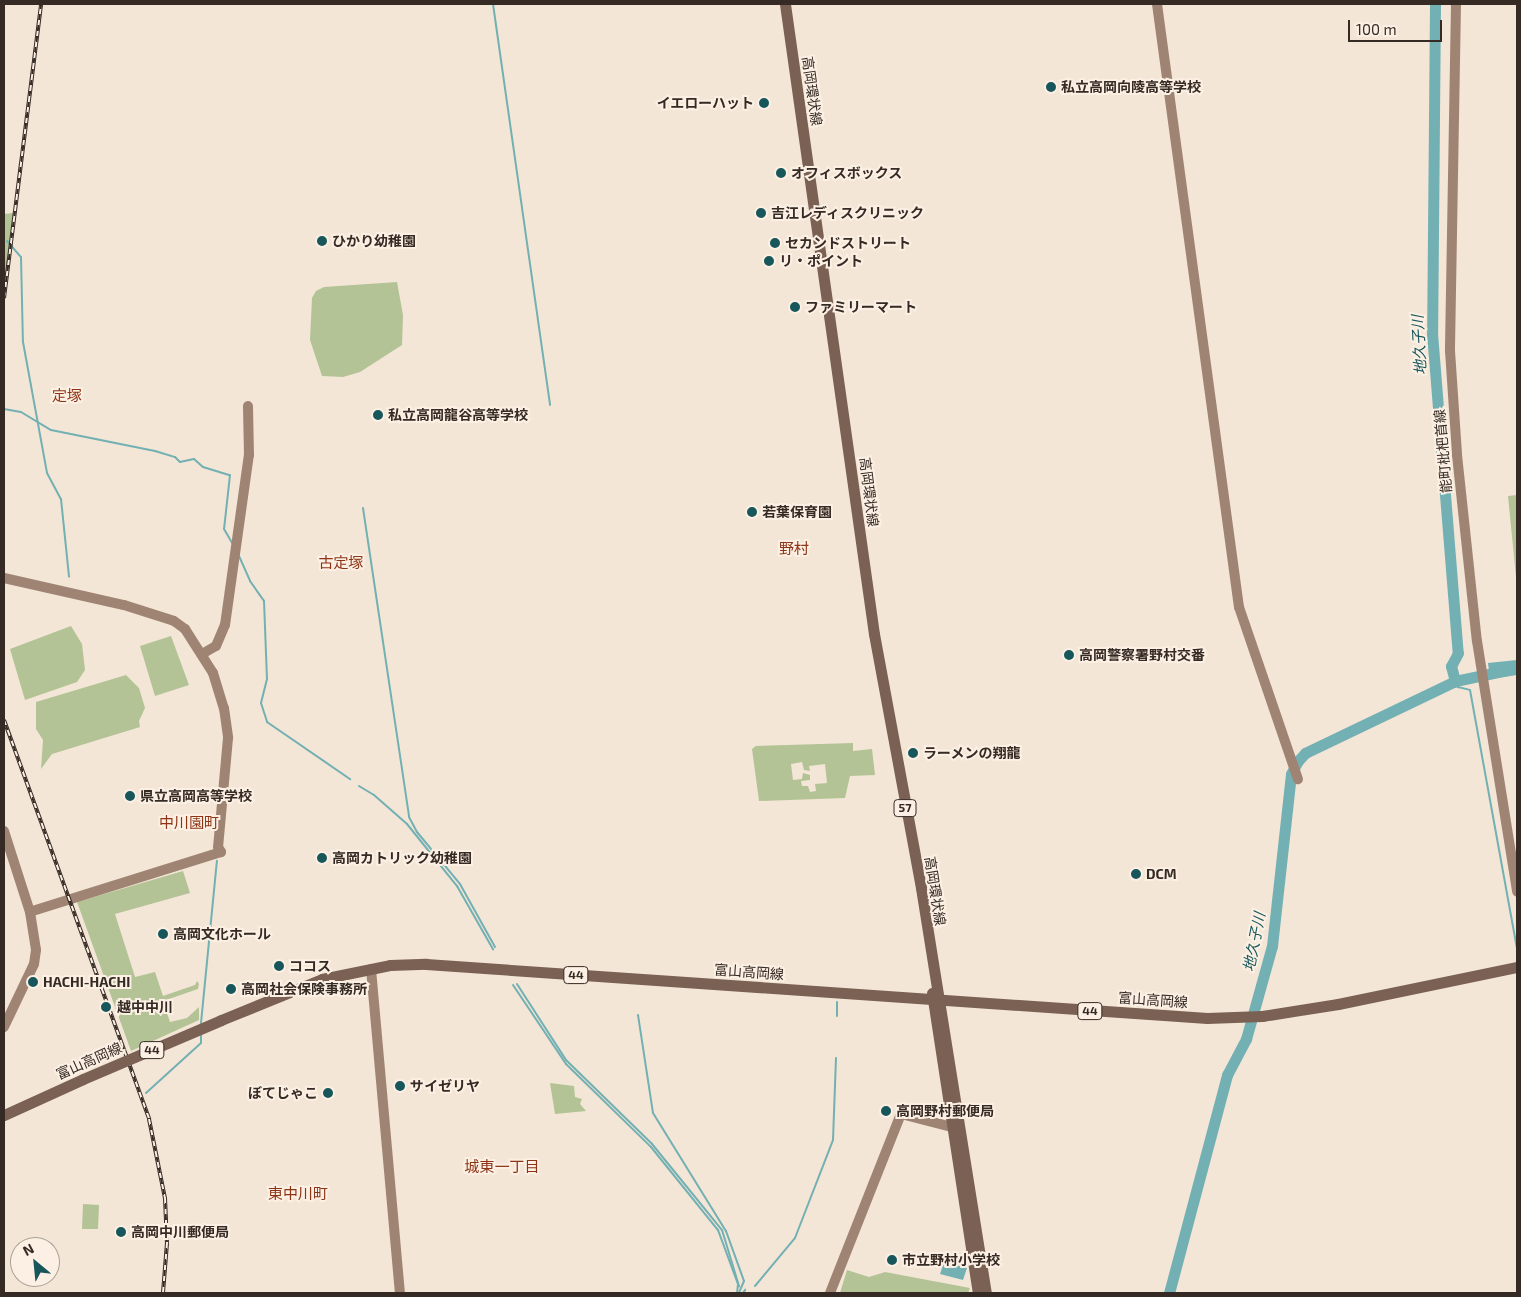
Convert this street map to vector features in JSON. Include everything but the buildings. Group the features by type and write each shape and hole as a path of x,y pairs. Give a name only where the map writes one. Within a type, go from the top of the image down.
{"main road":[{"name":"高岡環状線","path":"785,4 874,634 920,888 934,982 935,1001 986,1293"},
{"name":"富山高岡線","path":"4,1115 300,986 371,969 426,964 935,1001 1241,1018 1338,1004 1517,967"},
{"name":"高岡環状線","path":"956,1126 978,1293"}],"street":[{"path":"1157,4 1238,598 1298,780"},
{"name":"能町枇杷首線","path":"1456,4 1450,351 1462,516 1478,651 1517,892"},
{"path":"202,654 216,646 225,625 249,455 248,406"},
{"path":"4,578 77,593 167,618 185,629 214,673 222,700 228,738 218,847 221,852 30,912"},
{"path":"4,831 36,935 34,964 4,1027"},
{"path":"371,969 400,1293"},
{"path":"830,1293 901,1114 956,1126"}],"green space":[{"path":"13,213 6,277 4,277 4,214"},
{"path":"397,282 403,315 402,345 360,372 343,377 322,376 310,340 312,298 316,291 324,287"},
{"path":"1517,495 1517,587 1508,496"},
{"path":"71,626 82,644 85,670 77,682 25,700 10,649"},
{"path":"171,636 189,685 155,696 140,646"},
{"path":"126,675 139,688 145,708 139,721 140,727 52,754 41,769 43,740 36,729 36,702"},
{"path":"853,743 853,751 872,749 875,775 850,776 845,798 759,801 752,749 756,746","holes":["802,762 804,770 810,771 809,766 825,764 827,783 815,784 816,791 810,792 808,786 802,786 801,781 810,780 810,775 803,773 802,779 793,780 791,764"]},
{"path":"183,871 190,893 115,914 135,977 155,972 163,996 195,985 197,981 199,984 198,989 163,1001 170,1022 187,1018 199,1007 199,1020 131,1051 77,902"},
{"path":"550,1083 574,1086 575,1097 582,1099 580,1104 586,1111 555,1114"},
{"path":"83,1204 99,1205 98,1229 82,1229"},
{"path":"847,1270 869,1277 885,1272 970,1288 968,1293 840,1293"}],"water":[{"path":"1517,660 1517,675 1490,679 1488,663"},
{"path":"944,1262 967,1268 963,1280 940,1274"}],"waterway":[{"path":"493,4 550,405"},
{"name":"地久子川","path":"1435,4 1432,333 1458,653 1451,666 1455,681"},
{"path":"7,241 21,257 23,342 47,473 61,499 69,577"},
{"path":"4,409 21,412 51,430 155,451 175,457 180,462 194,459 203,467 230,475 224,529 232,543"},
{"path":"363,508 409,817 417,832 460,884 495,947"},
{"path":"239,556 250,581 264,601 267,679 261,703 267,722 350,779"},
{"name":"地久子川","path":"1169,1293 1227,1075 1246,1039 1272,946 1291,774 1297,762 1305,753 1455,681 1517,668"},
{"path":"1455,681 1458,687 1470,690 1517,948"},
{"path":"359,786 374,795 407,824 457,886 493,949"},
{"path":"201,1023 217,861"},
{"path":"517,984 566,1060 652,1144 722,1230 739,1286"},
{"path":"513,985 566,1064 651,1147 718,1230 738,1284 737,1293"},
{"path":"837,1002 837,1016"},
{"path":"638,1015 653,1113 726,1231 744,1281 739,1293"},
{"path":"146,1093 201,1043 201,1033"},
{"path":"755,1286 795,1238 833,1140 836,1058"}],"railway":[{"path":"4,298 41,4"},
{"path":"4,720 149,1119 165,1198 167,1243 163,1293"}],"place":[{"name":"私立高岡向陵高等学校","path":"1051,87"},
{"name":"イエローハット","path":"764,103"},
{"name":"オフィスボックス","path":"781,173"},
{"name":"吉江レディスクリニック","path":"761,213"},
{"name":"ひかり幼稚園","path":"322,241"},
{"name":"セカンドストリート","path":"775,243"},
{"name":"リ・ポイント","path":"769,261"},
{"name":"ファミリーマート","path":"795,307"},
{"name":"私立高岡龍谷高等学校","path":"378,415"},
{"name":"若葉保育園","path":"752,512"},
{"name":"高岡警察署野村交番","path":"1069,655"},
{"name":"ラーメンの翔龍","path":"913,753"},
{"name":"県立高岡高等学校","path":"130,796"},
{"name":"高岡カトリック幼稚園","path":"322,858"},
{"name":"DCM","path":"1136,874"},
{"name":"高岡文化ホール","path":"163,934"},
{"name":"ココス","path":"279,966"},
{"name":"HACHI-HACHI","path":"33,982"},
{"name":"高岡社会保険事務所","path":"231,989"},
{"name":"越中中川","path":"106,1007"},
{"name":"サイゼリヤ","path":"400,1086"},
{"name":"ぼてじゃこ","path":"328,1093"},
{"name":"高岡野村郵便局","path":"886,1111"},
{"name":"高岡中川郵便局","path":"121,1232"},
{"name":"市立野村小学校","path":"892,1260"}],"district":[{"name":"定塚","path":"67,396"},
{"name":"野村","path":"794,549"},
{"name":"古定塚","path":"341,563"},
{"name":"中川園町","path":"189,823"},
{"name":"城東一丁目","path":"502,1167"},
{"name":"東中川町","path":"298,1194"}]}
